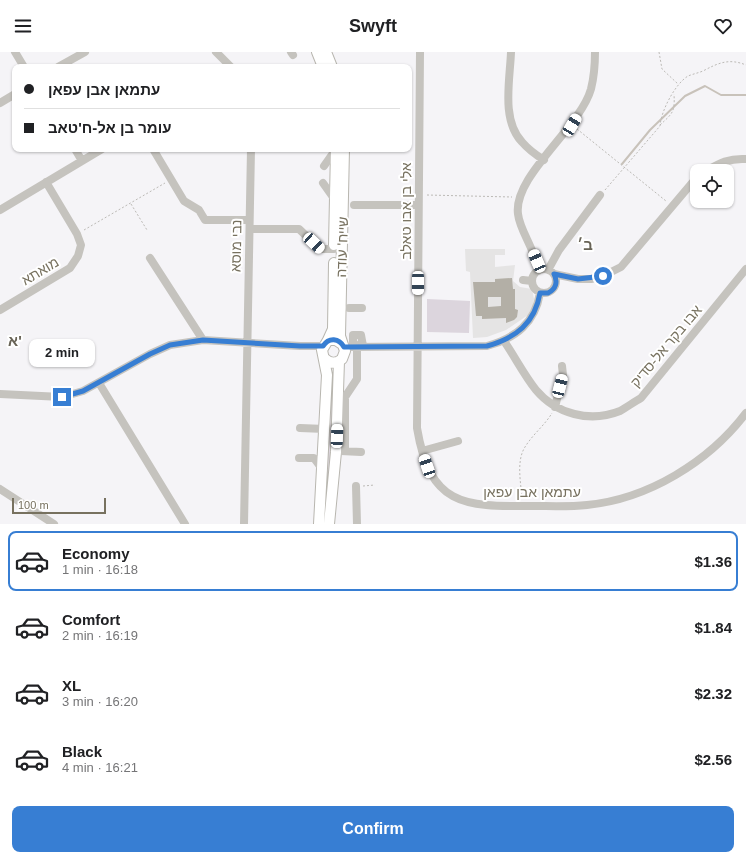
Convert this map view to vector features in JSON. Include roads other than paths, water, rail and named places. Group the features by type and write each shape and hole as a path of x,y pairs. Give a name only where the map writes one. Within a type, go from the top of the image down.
{"main road":[{"path":"318,52 322,64"},
{"path":"326,52 331,64"},
{"name":"שייח' עודה","path":"319,524 326,429 327,375 324,350 333,329 336,152"},
{"name":"שייח' עודה","path":"330,524 341,451 340,397 342,352 340,336 345,294 344,152"},
{"path":"336,340 342,352 330,362 324,350 336,340"}],"street":[{"path":"15,52 22,64"},
{"path":"63,64 85,52"},
{"path":"216,52 228,64"},
{"name":"אלי בן אבו טאלב","path":"418,346 420,52"},
{"path":"511,52 509,110 512,127 521,142 544,160"},
{"path":"556,284 537,261 518,214 520,197 526,184 572,125 591,89 595,52"},
{"path":"0,103 12,96"},
{"path":"77,152 82,161"},
{"path":"0,210 97,152"},
{"path":"155,152 184,201 198,210 206,220 250,220"},
{"name":"נבי מוסא","path":"244,524 251,152"},
{"path":"324,166 334,152"},
{"path":"718,164 735,158 746,159"},
{"name":"מואתא","path":"0,310 70,268 78,256 81,245 78,234 46,182"},
{"path":"323,183 335,200"},
{"path":"546,271 570,278 591,279 603,276 621,267 690,185"},
{"path":"523,280 532,281 546,271 559,250 600,195"},
{"path":"354,205 418,205"},
{"path":"250,229 299,229 320,248 334,249"},
{"path":"150,258 203,340"},
{"name":"אבו בקר אל-סדיק","path":"504,341 537,390 554,407 579,416 600,416 620,411 641,398 746,269"},
{"path":"532,281 534,288 540,293 548,293 556,284 570,278"},
{"path":"342,352 360,346 487,346 504,341 516,333 531,319 538,306 540,293"},
{"path":"349,308 362,308"},
{"path":"357,335 353,342 360,346"},
{"path":"0,394 62,397 83,391 150,354 170,345 203,340 248,344 300,346 324,350"},
{"path":"340,397 357,379 360,346"},
{"name":"עתמאן אבן עפאן","path":"418,346 417,428 422,451 431,475 450,495 473,505 587,505 629,495 658,484 682,472 736,427 746,413"},
{"path":"554,407 562,375 562,366"},
{"path":"99,383 185,524"},
{"path":"300,428 326,429"},
{"path":"422,451 458,441"},
{"path":"341,451 361,452"},
{"path":"299,458 314,458 324,470"},
{"path":"356,486 357,524"},
{"path":"0,489 54,524"}],"waterway":[{"path":"622,164 650,130 685,96 705,86 721,95 746,95"}],"district":[{"name":"ב׳","path":"585,244"},
{"name":"א'","path":"15,340"}]}
